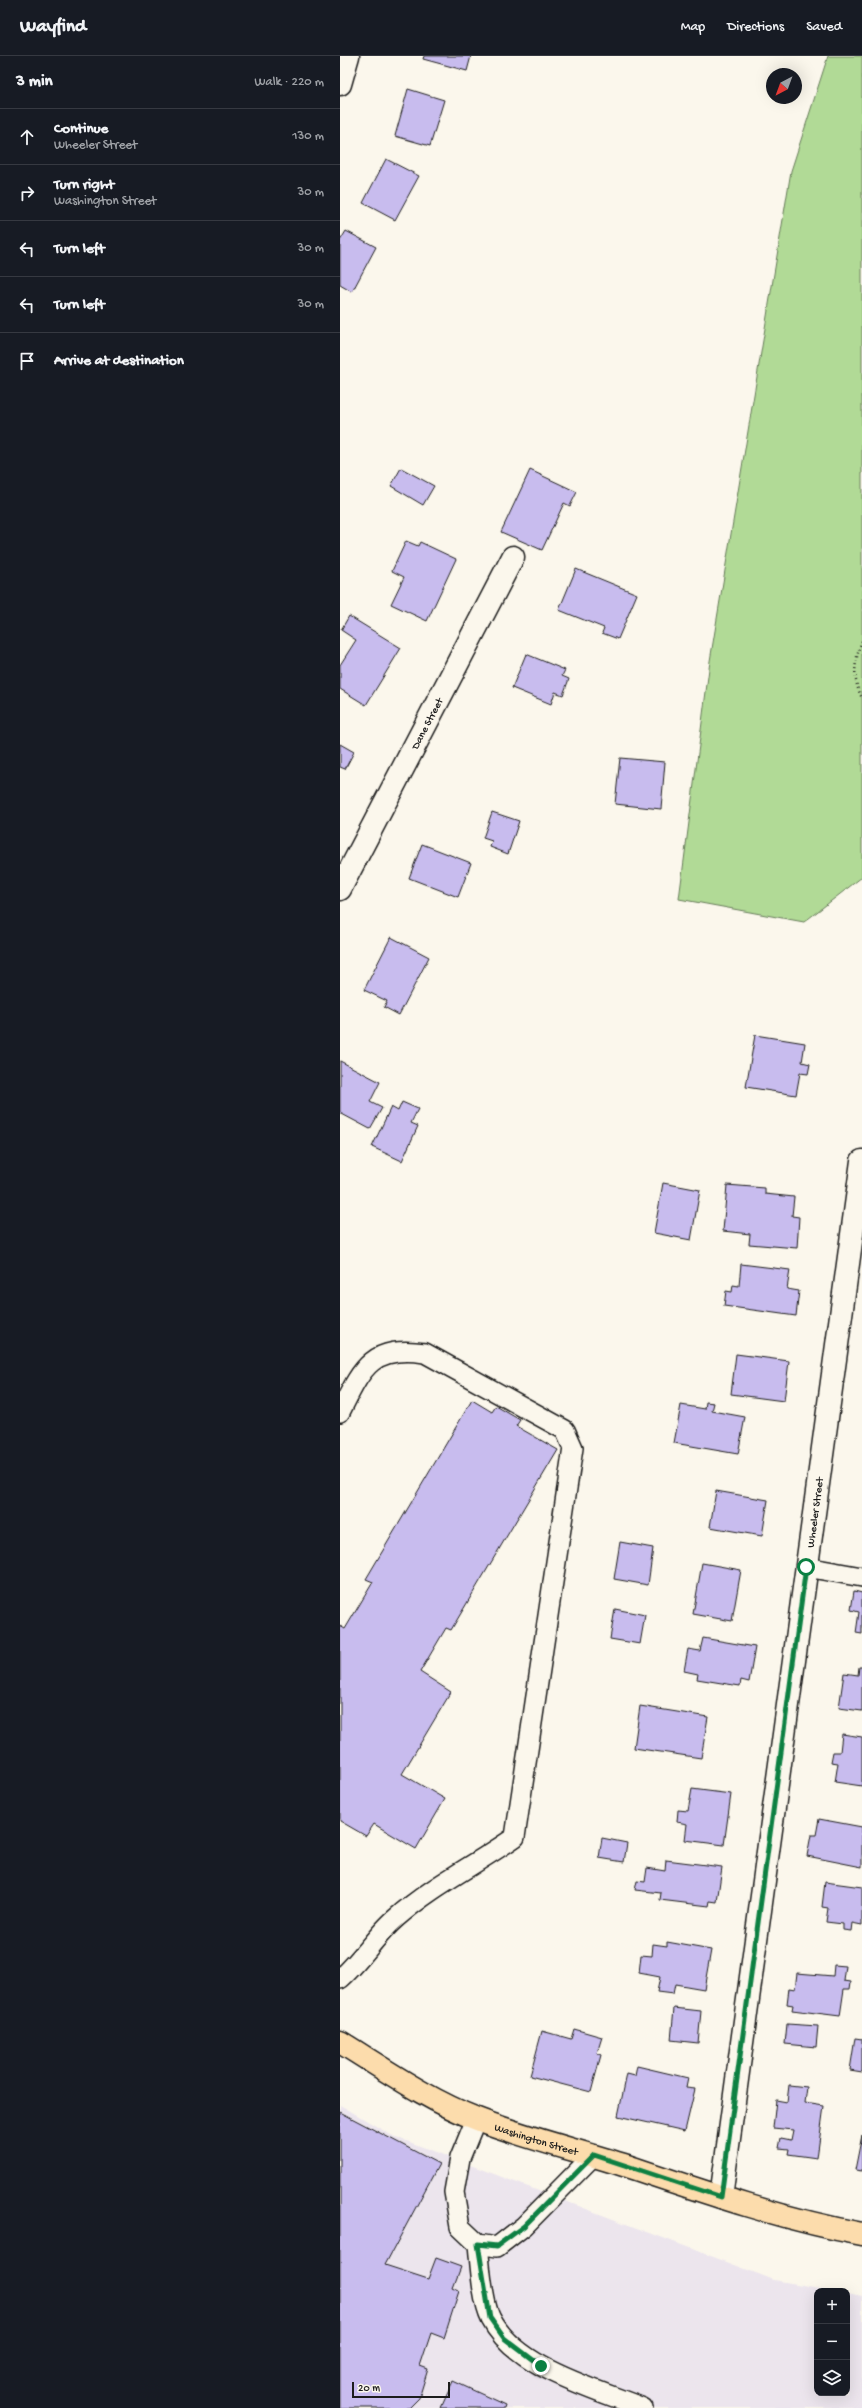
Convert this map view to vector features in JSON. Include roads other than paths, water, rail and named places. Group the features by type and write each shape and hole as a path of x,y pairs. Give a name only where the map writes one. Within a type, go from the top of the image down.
{"main road":[{"name":"Washington Street","path":"340,2042 417,2090 476,2118 529,2138 594,2155 721,2197 862,2234"}],"street":[{"path":"340,84 348,56"},
{"name":"Dane Street","path":"340,889 513,557"},
{"name":"Wheeler Street","path":"721,2197 862,1161"}],"lane":[{"path":"340,1412 354,1385 370,1362 386,1353 406,1350 425,1353 565,1430 573,1448 515,1837 490,1855 454,1875 394,1919 356,1965 340,1979"},
{"path":"806,1567 862,1577"},
{"path":"476,2118 460,2158 454,2192 460,2227 478,2244 497,2246 524,2226 594,2155"},
{"path":"478,2244 490,2318 504,2338 541,2366 642,2408"}]}
